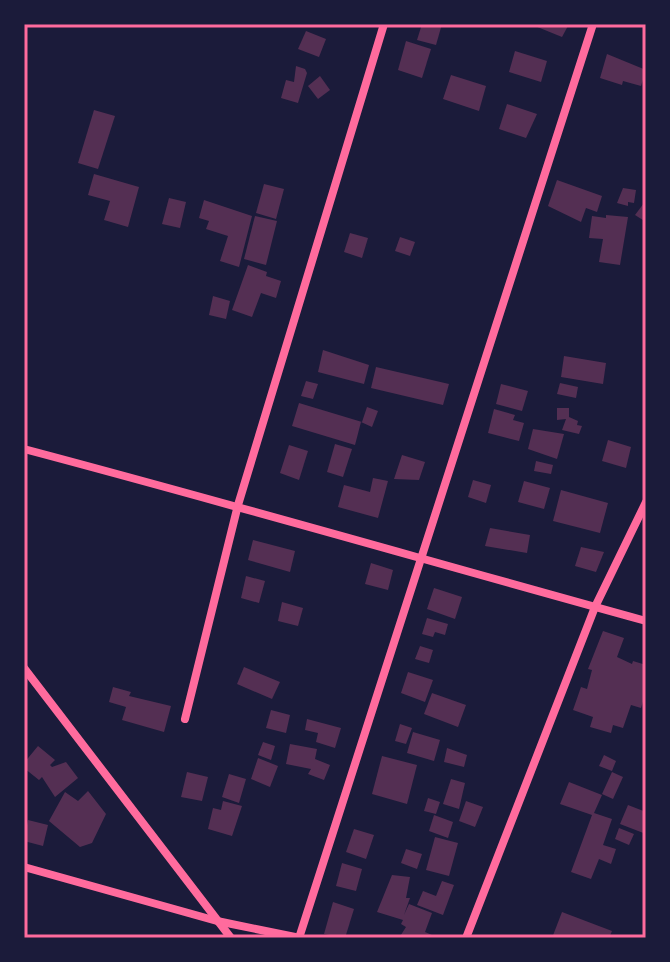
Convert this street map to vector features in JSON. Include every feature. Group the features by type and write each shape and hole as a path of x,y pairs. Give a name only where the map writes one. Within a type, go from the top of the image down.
{"street":[{"path":"185,719 238,505 384,24"},
{"path":"24,867 217,921 300,938 593,24"},
{"path":"24,449 238,505 422,560 646,621"},
{"path":"466,938 595,607 646,502"},
{"path":"24,668 231,938"}],"building":[{"path":"422,24 442,24 436,45 417,40"},
{"path":"530,24 569,24 562,37"},
{"path":"306,31 326,39 319,57 298,49"},
{"path":"406,41 431,49 422,78 398,70"},
{"path":"515,51 547,61 541,82 509,72"},
{"path":"607,54 646,70 641,86 623,81 622,85 600,78"},
{"path":"296,66 307,73 298,103 281,98 286,80 294,82"},
{"path":"451,75 486,86 479,111 443,99"},
{"path":"320,76 330,90 318,99 308,86"},
{"path":"507,104 537,114 526,138 499,129"},
{"path":"94,110 115,116 98,169 78,163"},
{"path":"94,174 139,187 128,227 104,220 110,201 88,195"},
{"path":"557,180 602,196 597,212 586,208 581,222 548,206"},
{"path":"264,184 284,189 276,219 256,213"},
{"path":"623,188 636,190 634,203 628,202 628,206 617,203"},
{"path":"169,198 186,202 180,228 162,224"},
{"path":"204,200 252,216 239,267 220,261 228,236 206,229 209,221 199,218"},
{"path":"646,204 646,222 635,215"},
{"path":"606,215 628,217 620,265 599,262 603,239 589,238 592,216 606,218"},
{"path":"255,216 277,221 266,265 244,259"},
{"path":"350,233 368,238 362,258 344,252"},
{"path":"400,237 415,242 410,256 395,251"},
{"path":"248,265 281,281 276,298 261,293 252,317 232,310"},
{"path":"213,296 230,301 226,319 209,315"},
{"path":"323,350 369,365 364,384 318,372"},
{"path":"564,356 606,363 603,384 561,377"},
{"path":"376,367 449,384 443,405 371,388"},
{"path":"306,381 318,384 313,399 301,396"},
{"path":"560,383 578,387 576,398 557,394"},
{"path":"501,384 528,391 522,411 496,404"},
{"path":"299,403 362,422 367,407 378,411 372,427 361,422 355,445 292,426"},
{"path":"557,408 569,408 569,417 582,426 579,434 562,430 566,419 557,420"},
{"path":"494,409 515,415 513,420 524,423 519,441 488,433"},
{"path":"533,429 564,434 557,459 528,449"},
{"path":"608,440 631,447 626,468 602,461"},
{"path":"335,444 352,449 343,477 327,472"},
{"path":"289,445 308,451 299,480 280,473"},
{"path":"402,455 425,462 419,480 394,479"},
{"path":"536,461 553,465 551,474 534,471"},
{"path":"373,478 388,481 378,518 338,507 344,485 370,492"},
{"path":"473,480 491,485 486,503 468,497"},
{"path":"524,481 550,488 544,509 518,502"},
{"path":"561,490 608,503 600,533 553,521"},
{"path":"490,528 530,535 527,553 485,546"},
{"path":"253,540 295,551 290,572 248,560"},
{"path":"581,547 604,552 596,572 575,566"},
{"path":"371,563 393,570 388,590 365,584"},
{"path":"246,576 265,581 259,603 241,598"},
{"path":"434,588 462,597 455,619 427,609"},
{"path":"282,602 303,608 298,626 278,621"},
{"path":"427,618 448,624 445,635 435,632 433,637 422,634"},
{"path":"603,631 624,638 617,657 632,664 633,661 646,665 646,692 641,708 631,705 623,728 613,725 611,733 590,727 593,717 573,710 581,687 587,689 592,670 588,669"},
{"path":"420,646 433,650 429,663 415,659"},
{"path":"244,667 280,682 272,699 237,684"},
{"path":"408,672 433,680 425,702 401,693"},
{"path":"113,687 131,692 129,696 171,706 164,732 122,720 126,707 109,702"},
{"path":"432,693 466,705 458,727 424,714"},
{"path":"271,710 290,715 286,733 266,728"},
{"path":"307,719 341,728 335,748 316,742 318,733 305,730"},
{"path":"400,724 412,728 406,744 395,741"},
{"path":"413,732 440,740 434,761 407,753"},
{"path":"263,742 275,746 271,760 258,755"},
{"path":"290,744 317,749 315,759 330,765 324,780 308,774 311,769 286,764"},
{"path":"38,746 55,760 50,765 52,767 66,762 78,778 55,797 42,777 39,780 24,768 24,763"},
{"path":"447,748 467,755 464,767 444,762"},
{"path":"604,755 616,761 612,771 599,766"},
{"path":"382,756 417,765 407,804 372,794"},
{"path":"258,758 278,766 270,787 251,779"},
{"path":"187,772 208,777 202,801 181,797"},
{"path":"612,772 623,777 613,799 602,794"},
{"path":"229,774 246,779 239,803 222,797"},
{"path":"451,779 465,783 459,809 443,804"},
{"path":"569,782 602,795 594,813 612,819 603,845 616,849 611,864 599,859 591,879 571,872 592,815 560,804"},
{"path":"88,791 106,814 92,843 80,847 49,821 65,792 78,801"},
{"path":"428,798 440,802 436,814 424,811"},
{"path":"223,801 242,806 232,836 208,829 213,808 221,810"},
{"path":"466,801 483,807 475,827 459,821"},
{"path":"628,805 646,812 646,834 620,824"},
{"path":"434,815 453,822 448,838 429,831"},
{"path":"28,820 48,825 43,846 24,841"},
{"path":"619,828 634,834 629,845 615,839"},
{"path":"354,829 374,835 366,859 346,852"},
{"path":"435,837 458,843 449,876 426,870"},
{"path":"406,849 422,854 417,869 401,863"},
{"path":"342,863 362,869 356,891 336,886"},
{"path":"392,875 410,877 406,898 410,898 404,915 409,904 432,913 425,932 439,938 399,938 406,927 401,924 403,920 377,912"},
{"path":"442,881 454,885 443,915 417,905 423,891 436,896"},
{"path":"333,902 354,909 345,938 324,934"},
{"path":"562,912 612,931 609,938 552,938"}]}
